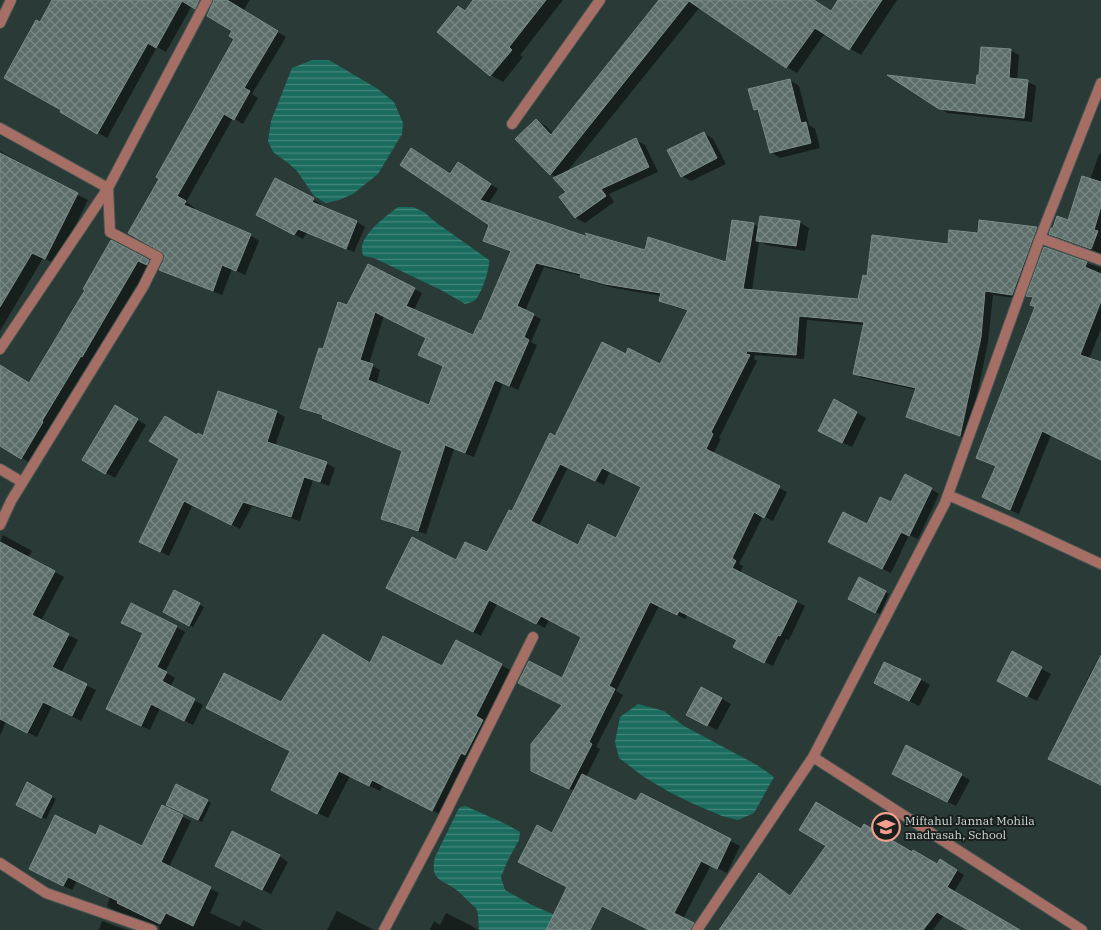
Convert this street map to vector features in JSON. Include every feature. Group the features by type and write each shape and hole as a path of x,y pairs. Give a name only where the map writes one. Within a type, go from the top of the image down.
{"street":[{"path":"0,23 11,0"},
{"path":"0,349 108,188 207,0"},
{"path":"512,124 600,0"},
{"path":"697,930 813,757 945,502 1040,238 1101,83"},
{"path":"0,128 108,188"},
{"path":"0,525 10,501 143,287 158,257 110,232 108,188"},
{"path":"1040,238 1101,260"},
{"path":"0,469 22,482"},
{"path":"948,495 1101,564"},
{"path":"384,930 441,822 533,637"},
{"path":"813,757 1082,930"},
{"path":"0,863 46,893 152,930"}],"shaded area":[{"path":"312,60 329,60 378,89 394,102 403,123 402,134 378,174 353,194 326,203 314,196 297,171 273,152 268,141 271,121 292,68"},
{"path":"398,207 413,207 424,212 489,260 485,280 475,300 465,304 443,291 374,258 364,256 362,250 363,243 367,236 379,222"},
{"path":"638,704 664,711 684,726 757,765 774,777 754,813 738,820 722,816 671,793 644,777 619,758 615,742 620,717"},
{"path":"464,806 500,821 520,832 519,840 501,877 505,890 582,930 479,930 476,908 459,892 439,879 434,872 435,857 459,808"}],"building":[{"path":"52,0 199,0 195,9 182,1 156,48 148,43 97,134 60,112 61,110 4,78 36,20 40,22"},
{"path":"214,0 227,0 278,31 244,88 250,91 234,120 224,114 177,196 186,201 184,205 251,234 236,271 222,265 213,291 159,270 165,256 163,253 128,233 159,179 156,177 234,39 229,36 232,31 207,16"},
{"path":"473,0 546,0 509,47 512,50 490,76 437,32 458,6 465,11"},
{"path":"659,0 814,0 831,11 838,0 882,0 849,50 815,28 786,68 689,1 550,175 515,139 536,119 551,135"},
{"path":"981,47 1011,49 1009,78 1028,80 1024,118 939,109 887,75 976,85 977,75 979,75"},
{"path":"790,79 801,123 806,122 811,143 770,153 758,109 754,110 748,89"},
{"path":"704,132 717,158 681,177 667,150"},
{"path":"636,138 649,167 601,189 606,196 575,218 559,197 566,192 553,178"},
{"path":"411,148 450,174 458,162 491,184 480,200 588,237 585,233 645,250 648,237 726,262 732,220 754,223 743,289 858,299 863,275 867,276 872,235 948,244 949,230 978,233 979,220 1037,227 1012,295 985,291 981,337 960,436 906,417 916,388 853,374 864,322 799,316 796,355 747,351 746,354 750,355 711,432 713,434 706,449 780,486 764,518 754,512 732,558 736,561 732,568 797,601 764,663 733,647 737,640 679,611 677,615 650,602 609,686 615,689 589,742 592,744 569,789 531,771 531,744 562,705 518,683 529,661 562,678 581,637 541,616 536,624 489,600 473,632 386,588 412,537 456,560 465,542 487,552 509,510 512,511 550,433 555,436 602,342 626,354 628,348 660,364 688,310 659,301 661,293 605,284 580,277 581,274 536,263 517,306 534,314 524,337 529,340 509,386 495,380 465,453 445,445 418,531 381,519 402,451 322,418 323,415 300,408 319,348 323,349 338,302 347,305 368,264 415,288 406,306 473,335 481,321 511,251 483,241 489,225 400,165","holes":["375,312 426,338 418,355 443,366 429,405 368,380 373,364 360,360","560,464 595,481 602,468 641,487 616,538 588,524 578,545 531,521"]},
{"path":"0,153 78,193 45,259 32,253 0,307"},
{"path":"1082,176 1101,182 1101,206 1094,230 1098,231 1091,249 1049,234 1057,216 1068,220"},
{"path":"275,178 314,198 312,202 357,221 346,249 298,229 294,235 256,215"},
{"path":"760,216 800,221 796,246 756,241"},
{"path":"111,240 149,260 147,265 138,261 21,459 0,446 0,365 29,383 85,290 83,289"},
{"path":"1044,247 1087,262 1085,267 1101,274 1101,301 1080,355 1101,362 1101,460 1042,431 1010,510 982,497 996,466 976,458 1035,307 1030,305 1033,297 1026,296"},
{"path":"218,391 277,411 267,442 327,462 320,482 304,477 291,517 243,502 231,525 184,501 160,552 139,542 179,459 149,441 165,416 197,435 198,433 203,436"},
{"path":"834,399 857,412 842,443 818,431"},
{"path":"115,405 138,419 105,474 82,460"},
{"path":"905,474 932,488 909,536 901,532 882,569 828,542 843,512 867,524 880,497 891,502"},
{"path":"0,542 55,571 32,615 69,634 52,667 87,684 72,716 43,702 27,733 0,719"},
{"path":"859,577 886,591 875,613 848,599"},
{"path":"174,590 200,603 189,626 163,612"},
{"path":"131,603 177,626 157,667 167,672 162,681 195,699 184,721 151,704 141,726 106,709 143,633 121,623"},
{"path":"323,634 370,663 383,636 442,666 456,640 502,664 476,716 483,720 465,755 461,753 432,811 372,780 369,786 339,771 317,814 271,790 290,751 206,708 224,673 281,702"},
{"path":"1012,651 1042,667 1027,697 997,681"},
{"path":"1101,655 1101,785 1048,759"},
{"path":"884,662 921,679 909,701 874,683"},
{"path":"701,687 722,698 707,726 686,715"},
{"path":"906,745 962,774 947,802 892,774"},
{"path":"582,774 636,801 641,793 731,839 717,869 701,861 674,913 694,923 690,930 649,930 602,906 590,930 546,930 567,887 518,862 537,825 552,833"},
{"path":"27,782 52,796 41,818 16,805"},
{"path":"176,784 208,800 198,820 166,805"},
{"path":"816,802 861,829 864,824 937,864 940,859 957,870 947,887 1020,930 968,930 937,912 923,930 719,930 759,873 790,896 826,846 799,830"},
{"path":"162,805 183,815 161,862 211,887 193,926 166,913 160,924 68,877 63,886 29,869 55,815 96,835 100,825 142,846"},
{"path":"232,831 280,855 262,890 215,866"}],"place":[{"name":"Miftahul Jannat Mohila madrasah, School","path":"886,827"}]}
